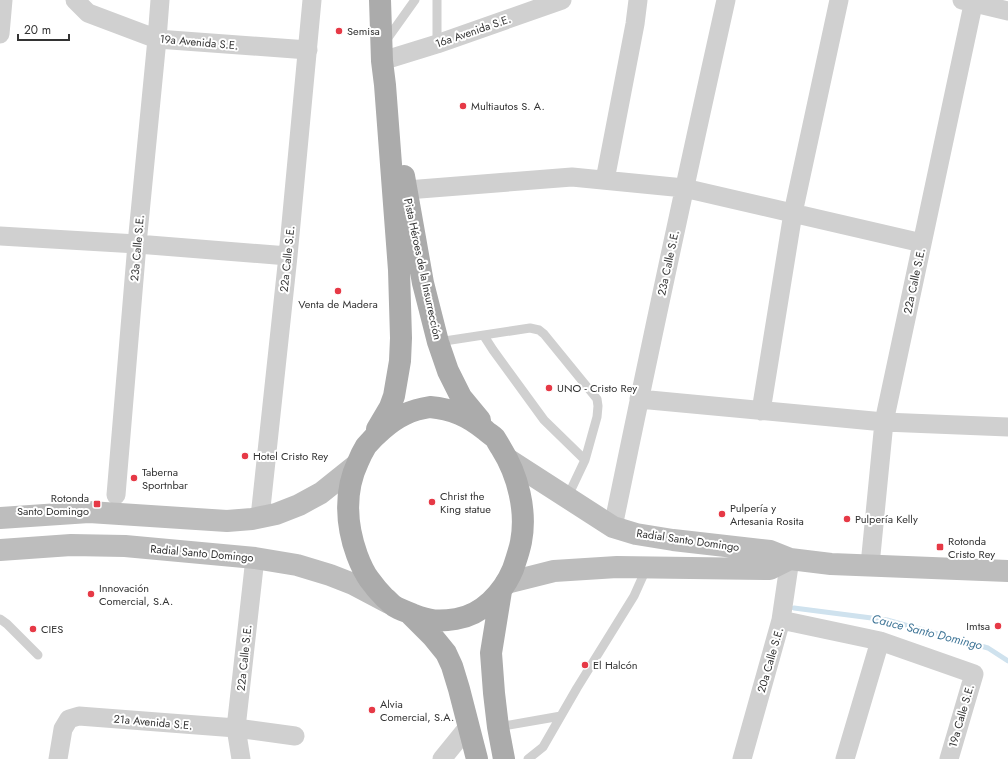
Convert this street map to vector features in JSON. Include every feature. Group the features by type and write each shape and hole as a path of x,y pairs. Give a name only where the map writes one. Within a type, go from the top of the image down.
{"main road":[{"name":"Pista Héroes de la Insurrección","path":"361,456 383,420 394,396 400,361 401,338 399,270 382,54 380,0"},
{"name":"Pista Héroes de la Insurrección","path":"385,85 407,190 423,283 438,342 448,371 461,397 495,438"},
{"path":"0,518 89,512 227,521 252,519 276,514 299,505 321,493 361,456 378,433 400,416 409,412 430,407 447,409 460,414 479,425 495,438 509,460 520,494 522,519 521,541 518,556 504,587 491,653 498,727 504,759"},
{"path":"361,456 352,477 348,501 349,528 352,542 362,568 378,591 402,609 433,637 446,653 452,666 459,689 477,759"},
{"name":"Radial Santo Domingo","path":"509,460 613,527 636,534 770,551 790,558 831,564 1008,571"},
{"name":"Radial Santo Domingo","path":"0,550 71,545 125,546 255,558 297,565 330,575 352,584 402,609"},
{"name":"Radial Santo Domingo","path":"504,587 554,571 617,567 770,569 790,558"},
{"path":"402,609 426,620 437,621 462,618 475,613 486,605 504,587"}],"street":[{"path":"0,34 2,0"},
{"name":"19a Avenida S.E.","path":"75,0 88,13 157,39 308,50"},
{"name":"23a Calle S.E.","path":"116,495 137,244 160,0"},
{"name":"22a Calle S.E.","path":"260,517 288,256 312,0"},
{"name":"16a Avenida S.E.","path":"382,54 437,44 562,0"},
{"path":"604,180 635,24 638,0"},
{"name":"23a Calle S.E.","path":"613,527 684,188 726,0"},
{"path":"761,410 793,213 839,0"},
{"path":"970,1 1008,11"},
{"name":"22a Calle S.E.","path":"870,565 884,422 922,243 970,1"},
{"path":"407,190 572,177 684,188 922,243"},
{"path":"0,236 137,244 288,256"},
{"path":"639,398 884,422 1008,427"},
{"name":"22a Calle S.E.","path":"241,759 236,728 255,558"},
{"name":"20a Calle S.E.","path":"742,759 781,620 790,558"},
{"path":"781,620 880,640 845,759"},
{"name":"19a Calle S.E.","path":"880,640 974,674 949,759"},
{"name":"21a Avenida S.E.","path":"58,759 63,729 69,719 79,716 236,728 295,736"},
{"path":"442,759 468,727"}],"lane":[{"path":"382,54 415,0"},
{"path":"437,0 437,44"},
{"path":"438,342 530,328 539,330 554,346 597,399 598,406 585,460 567,498"},
{"path":"484,336 544,420 585,460"},
{"path":"528,759 542,746 561,716 634,596 647,567"},
{"path":"0,619 38,655"},
{"path":"498,727 561,716"}],"waterway":[{"name":"Cauce Santo Domingo","path":"794,608 887,620 988,648 1008,661"}],"place":[{"name":"Semisa","path":"339,31"},
{"name":"Multiautos S. A.","path":"463,106"},
{"name":"Venta de Madera","path":"338,291"},
{"name":"UNO - Cristo Rey","path":"549,388"},
{"name":"Hotel Cristo Rey","path":"245,456"},
{"name":"Taberna Sportnbar","path":"134,478"},
{"name":"Christ the King statue","path":"432,502"},
{"name":"Rotonda Santo Domingo","path":"97,504"},
{"name":"Pulpería y Artesania Rosita","path":"722,514"},
{"name":"Pulpería Kelly","path":"847,519"},
{"name":"Rotonda Cristo Rey","path":"940,547"},
{"name":"Innovación Comercial, S.A.","path":"91,594"},
{"name":"Imtsa","path":"998,626"},
{"name":"CIES","path":"33,629"},
{"name":"El Halcón","path":"585,665"},
{"name":"Alvia Comercial, S.A.","path":"372,710"}]}
